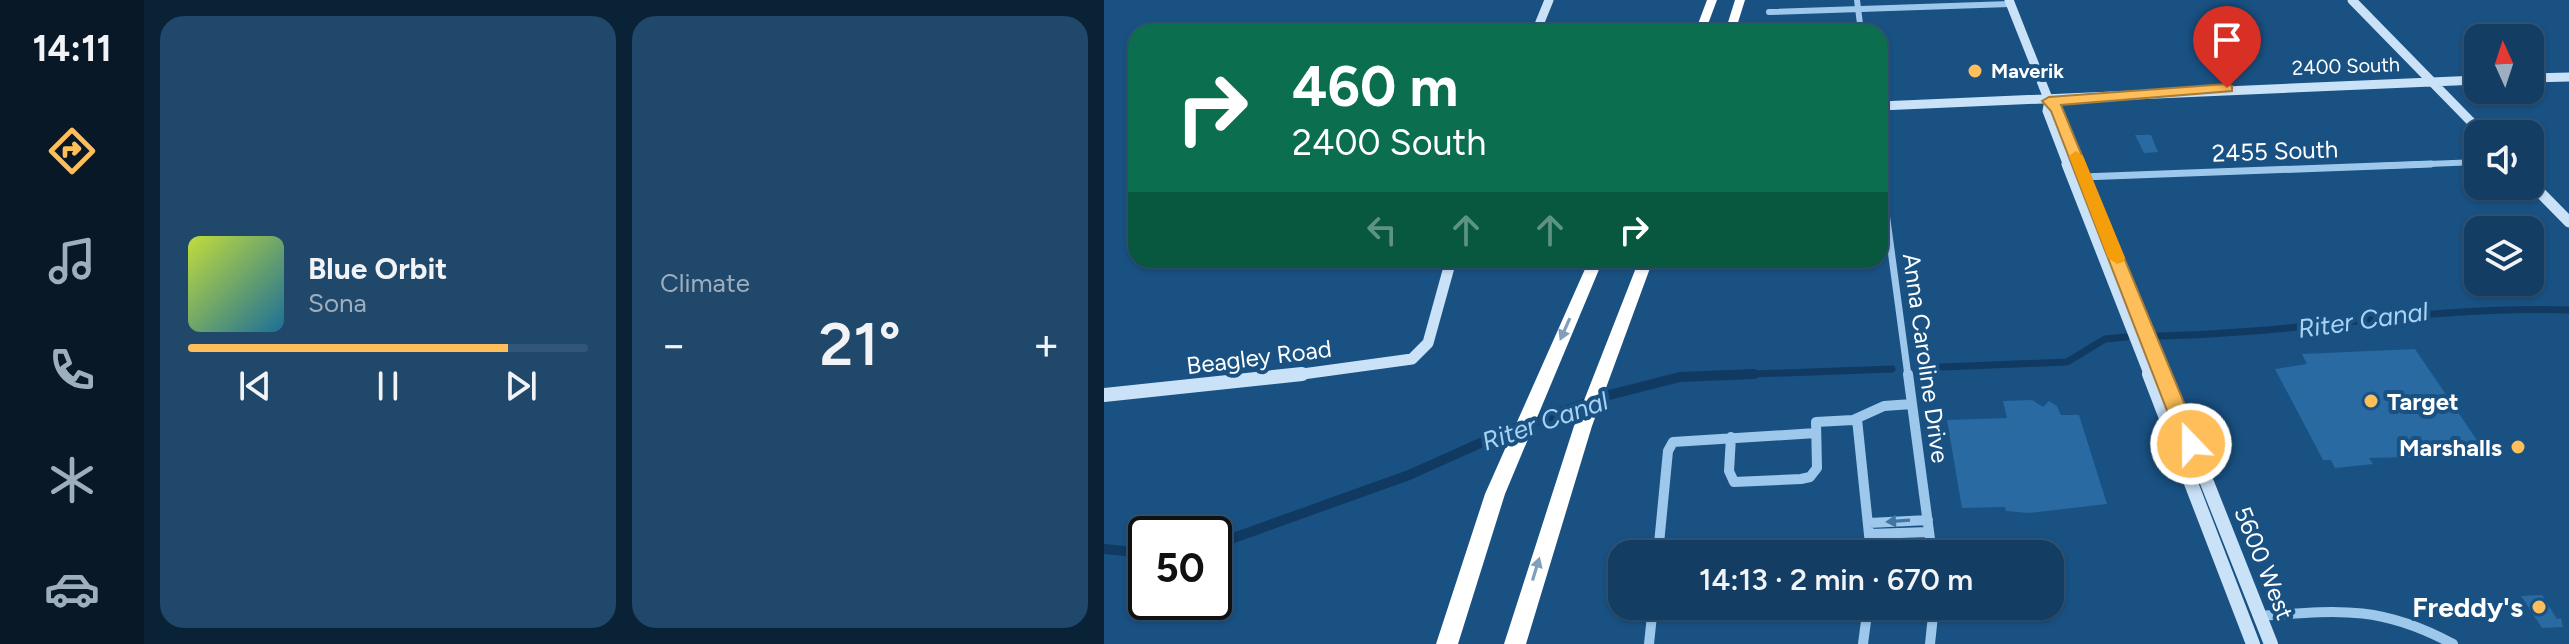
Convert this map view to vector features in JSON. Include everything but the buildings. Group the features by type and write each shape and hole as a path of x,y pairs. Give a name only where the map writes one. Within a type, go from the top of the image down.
{"highway":[{"path":"1695,24 1697,0"},
{"path":"1703,24 1712,0"},
{"path":"1732,24 1740,0"},
{"path":"1447,644 1513,450 1592,268"},
{"path":"1515,644 1583,426 1643,268"}],"street":[{"path":"1539,24 1549,0"},
{"path":"2352,0 2470,120"},
{"path":"1769,12 1857,4 2009,2"},
{"name":"5600 West","path":"2009,2 2049,101 2047,111 2079,177 2251,616 2271,644"},
{"path":"1857,4 1860,24"},
{"path":"2544,78 2569,77"},
{"name":"2400 South","path":"1888,106 2464,80"},
{"name":"2455 South","path":"2079,177 2464,163"},
{"name":"5600 West","path":"2079,177 2206,521 2222,542 2247,605 2253,644"},
{"path":"2544,196 2569,222"},
{"name":"Anna Caroline Drive","path":"1888,227 1930,540"},
{"name":"Beagley Road","path":"1104,395 1246,382 1399,362 1418,356 1428,343 1449,268"},
{"path":"1659,540 1668,451 1673,442 1816,428 1857,419 1880,407 1912,404"},
{"path":"1857,419 1870,540"},
{"path":"1731,437 1732,480 1743,483 1808,479 1817,467 1816,428"},
{"path":"1870,529 1928,520"},
{"path":"1870,529 1929,532"},
{"path":"2261,644 2251,616 2382,612 2415,622 2453,644"},
{"path":"1649,644 1652,620"},
{"path":"1863,644 1866,620"},
{"path":"1930,644 1933,620"}],"waterway":[{"name":"Riter Canal","path":"2158,336 2466,312 2569,310"},
{"name":"Riter Canal","path":"1919,368 2067,362 2105,339 2126,337"},
{"name":"Riter Canal","path":"1739,375 1892,369"},
{"name":"Riter Canal","path":"1739,375 1754,374"},
{"name":"Riter Canal","path":"1232,539 1409,475 1505,432 1609,395 1680,377 1739,375"},
{"name":"Riter Canal","path":"1701,376 1739,375"},
{"name":"Riter Canal","path":"1104,549 1128,551"}],"slow traffic":[{"path":"2076,156 2117,258"}],"place":[{"name":"Maverik","path":"1975,71"},
{"name":"Target","path":"2371,401"},
{"name":"Marshalls","path":"2518,447"},
{"name":"Freddy's","path":"2539,607"}],"route":[{"path":"2191,444 2058,109 2049,101 2227,88"}]}
